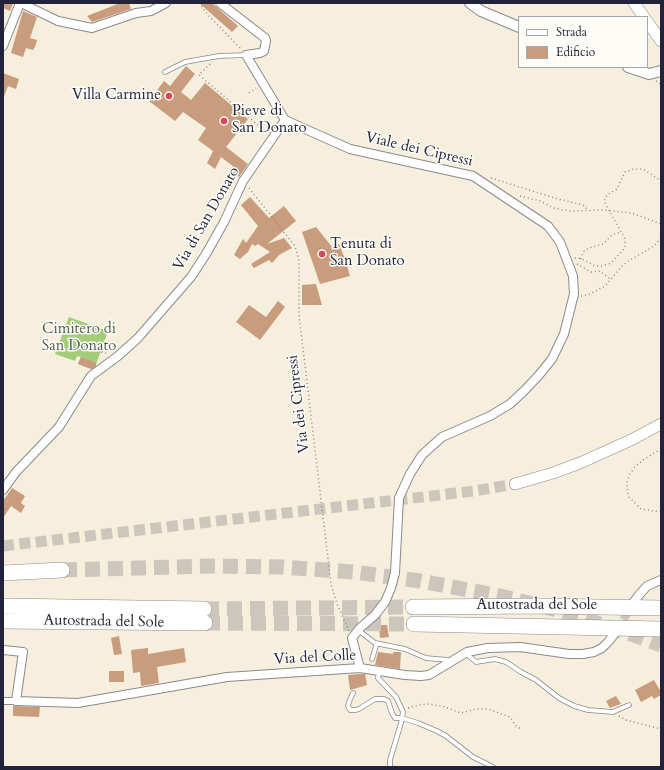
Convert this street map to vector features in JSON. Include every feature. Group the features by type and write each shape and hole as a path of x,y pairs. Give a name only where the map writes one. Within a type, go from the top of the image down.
{"highway":[{"path":"3,573 62,570"},
{"name":"Autostrada del Sole","path":"3,606 204,616 3,621"},
{"name":"Autostrada del Sole","path":"413,607 548,606 661,608"},
{"name":"Autostrada del Sole","path":"414,624 661,629"}],"main road":[{"path":"634,3 643,16"},
{"path":"648,22 661,41"},
{"path":"515,484 553,473 580,463 631,440 661,424"}],"street":[{"path":"3,46 20,3 58,20 92,28 136,13 151,11 166,3"},
{"path":"220,3 265,38 266,42 264,51 246,55 285,120"},
{"path":"470,3 518,27"},
{"path":"641,72 650,72 661,65"},
{"path":"631,68 649,74 661,71"},
{"name":"Via di San Donato","path":"3,490 16,472 59,427 91,376 118,356 138,338 191,277 224,222 238,188 285,120"},
{"name":"Viale dei Cipressi","path":"285,120 350,149 475,177 548,226 560,242 573,276 574,296 564,334 552,359 525,390 510,404 490,416 442,438 422,455 410,474 398,498 395,573 391,588 385,602 375,615 358,630 352,638"},
{"path":"633,603 647,586 661,580"},
{"name":"Via del Colle","path":"3,701 78,703 227,677 360,668 379,672 421,676 429,675 450,664 467,652 488,648 505,647 538,649 569,654 594,652 602,648 615,633"},
{"path":"352,638 360,668"},
{"path":"3,650 23,652 16,701"}],"lane":[{"path":"164,72 185,62 219,56 246,55"},
{"path":"358,630 371,641 405,649 426,658 448,660 450,664"},
{"path":"372,660 377,643"},
{"path":"467,652 476,662 495,659 506,662 536,680 559,698 574,706 602,712 616,711 629,705"},
{"path":"379,672 378,678 396,697 402,711 402,718 390,760 390,767"},
{"path":"353,693 348,702 350,710 359,709 375,699 384,699 389,704 395,718 402,718 437,731 446,736 473,757 493,767"}],"path":[{"path":"199,3 208,15 246,55"},
{"path":"219,56 199,75 273,137"},
{"path":"568,262 578,258 595,266 602,266 611,263 621,254 625,247 625,239 620,228 617,227 604,201 604,198 617,189 625,172 634,169 643,169 661,181"},
{"path":"475,177 481,176 490,178 531,190 558,200 583,205 587,209"},
{"name":"Via dei Cipressi","path":"243,181 295,246 298,260 299,315 331,584 337,604 352,638"},
{"path":"508,199 512,195 540,201 554,208 573,211 587,209 632,213 661,224"},
{"path":"581,259 583,252 589,248 603,244 612,235 621,232"},
{"path":"574,296 588,295 605,286 623,265 651,248 661,237"},
{"path":"568,262 577,264 591,272 600,271 612,279"},
{"path":"661,449 643,460 635,467 627,482 627,489 629,497 641,508 661,512"},
{"path":"402,711 427,704 442,706 461,713 476,709 488,709 510,717 516,726 521,729"},
{"path":"616,711 626,720 661,729"}],"green space":[{"name":"Cimitero di San Donato","path":"69,317 108,331 94,370 78,364 81,357 77,356 75,361 55,354"}],"building":[{"path":"3,3 13,3 10,11 3,8"},
{"path":"120,3 129,3 131,9 92,22 87,16"},
{"path":"199,3 212,3 238,26 232,32"},
{"path":"23,11 37,17 30,38 37,40 33,50 26,48 23,57 11,53"},
{"path":"186,66 195,74 181,92 191,100 205,83 248,119 226,147 248,164 239,177 231,171 234,167 221,157 215,169 207,163 213,151 198,140 206,128 183,112 175,121 149,101 164,81 170,86"},
{"path":"3,73 19,79 16,89 8,86 3,99"},
{"path":"250,197 269,218 284,206 296,221 267,244 284,238 292,248 279,255 272,263 269,260 254,268 251,264 270,252 258,244 255,246 252,244 248,252 240,259 234,255 243,239 246,243 258,226 241,205"},
{"name":"Tenuta di San Donato","path":"316,227 333,248 339,244 350,276 320,284 302,232"},
{"path":"316,284 322,305 302,305 302,285"},
{"path":"278,301 285,307 260,340 236,322 249,305 266,317"},
{"path":"81,357 96,363 96,366 91,369 78,364"},
{"path":"12,488 25,496 21,503 25,506 21,513 11,506 3,518 3,501"},
{"path":"379,625 387,625 389,637 380,638"},
{"path":"119,636 122,654 114,655 111,638"},
{"path":"148,648 148,654 184,648 186,662 157,667 159,683 141,686 140,672 133,673 131,650"},
{"path":"378,652 393,654 393,652 401,652 400,669 375,665"},
{"path":"109,671 124,671 124,682 109,682"},
{"path":"365,674 367,685 350,690 348,675"},
{"path":"654,680 661,692 661,695 654,699 652,696 641,702 635,690"},
{"path":"616,696 621,704 610,708 606,701"},
{"path":"13,706 40,707 39,717 13,716"}],"tunnel":[{"path":"3,546 474,491 515,484"},
{"path":"62,570 213,566 282,567 354,572 420,581 500,596 553,609 661,645"},
{"path":"617,630 632,606"},
{"path":"204,609 413,607"},
{"path":"205,623 414,624"}],"place":[{"name":"Villa Carmine","path":"169,96"},
{"name":"Pieve di San Donato","path":"224,121"},
{"name":"Tenuta di San Donato","path":"322,254"}]}
